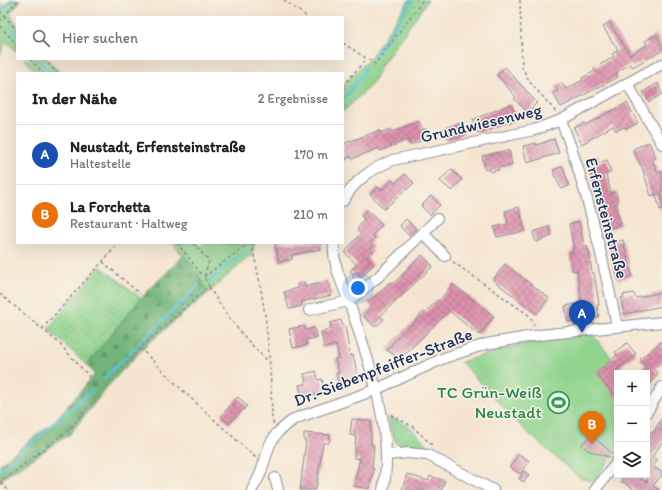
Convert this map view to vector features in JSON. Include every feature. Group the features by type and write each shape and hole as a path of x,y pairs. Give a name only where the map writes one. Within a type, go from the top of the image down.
{"street":[{"name":"Grundwiesenweg","path":"344,197 347,186 376,167 393,160 534,130 561,120 662,64"},
{"path":"627,83 662,144"},
{"name":"Erfensteinstraße","path":"561,120 578,166 590,208 617,326"},
{"path":"309,310 349,301 378,277 437,219"},
{"path":"423,233 445,256"},
{"path":"334,244 336,269 349,301 386,434 387,455 383,490"},
{"name":"Dr.-Siebenpfeiffer-Straße","path":"252,490 264,465 270,444 277,433 294,419 375,390 437,361 486,344 540,335 662,322"},
{"path":"650,407 661,390"},
{"path":"387,455 420,453 436,457 472,480 494,490"},
{"path":"595,490 614,466"},
{"path":"275,478 278,490"}],"path":[{"path":"0,20 18,0"},
{"path":"284,0 306,16"},
{"path":"344,44 375,64 423,0"},
{"path":"520,0 522,17 522,67 529,81 561,120"},
{"path":"0,11 6,15 16,29"},
{"path":"0,26 16,44"},
{"path":"344,85 366,59"},
{"path":"31,60 42,72"},
{"path":"45,60 56,72"},
{"path":"42,329 118,244"},
{"path":"178,244 204,277 224,312 248,342 268,361"},
{"path":"194,244 209,261 204,277"},
{"path":"204,277 249,244"},
{"path":"250,244 261,281 268,341 272,420 277,433"},
{"path":"445,256 530,316 540,335"},
{"path":"103,262 140,294"},
{"path":"8,490 0,483 70,429 101,390 140,348 209,286"},
{"path":"0,294 59,343 101,390"},
{"path":"140,348 181,389 264,465"},
{"path":"380,410 412,426 434,448 436,457"}],"green space":[{"path":"10,0 21,0 10,14 16,23 16,51 6,41 0,55 0,4 4,7"},
{"path":"409,0 428,0 380,67 372,84 344,111 344,85 370,58"},
{"path":"25,60 48,60 60,72 36,72"},
{"path":"174,244 198,244 201,247 203,244 255,244 252,254 207,294 200,277"},
{"path":"184,255 200,277 207,294 146,345 107,387 70,434 0,480 0,464 54,422 95,374 87,365 141,298"},
{"path":"100,266 141,298 87,365 48,329"},
{"name":"TC Grün-Weiß Neustadt","path":"592,334 622,370 614,370 614,452 594,481 580,478 527,432 461,362 537,340"},
{"path":"389,417 409,426 432,450 405,448 396,443 393,437"}],"building":[{"path":"609,22 630,55 647,45 645,41 656,35 662,46 662,51 632,67 630,64 616,73 618,77 561,107 553,93 558,91 555,87 562,83 566,89 583,80 582,78 595,71 594,68 614,57 612,54 618,50 603,27"},
{"path":"505,67 537,103 527,112 514,99 516,97 497,75"},
{"path":"658,83 662,94 649,102 643,92"},
{"path":"627,103 638,123 626,129 624,127 616,131 613,126 582,144 574,128 584,123 585,125"},
{"path":"511,104 517,119 478,133 472,120"},
{"path":"419,121 423,130 426,129 430,137 410,145 408,140 380,151 379,148 352,159 351,156 344,160 344,144 380,130 381,133 391,129 392,132"},
{"path":"459,123 463,134 449,140 444,129"},
{"path":"554,139 559,153 527,163 523,146 536,143 536,145"},
{"path":"649,142 656,158 652,159 658,173 662,171 662,209 660,210 656,194 651,196 641,164 640,165 633,149"},
{"path":"509,150 512,165 498,168 499,170 490,172 489,169 485,170 482,156"},
{"path":"597,158 599,163 607,160 611,172 606,174 611,193 616,192 618,203 615,204 621,225 608,229 587,161"},
{"path":"563,166 569,186 561,189 553,170"},
{"path":"451,169 462,180 452,191 440,181"},
{"path":"405,174 414,183 384,209 370,194 378,187 381,190 392,180 395,183"},
{"path":"431,196 440,205 430,215 421,206"},
{"path":"519,207 525,231 497,237 494,227 508,224 505,211"},
{"path":"367,210 382,225 374,233 373,236 375,238 370,243 373,246 370,249 373,252 367,258 373,265 357,281 352,276 354,274 350,271 357,265 346,254 346,251 360,234 357,230 364,219 361,216"},
{"path":"406,219 416,229 409,236 400,226"},
{"path":"579,221 584,246 587,246 588,251 589,250 592,273 594,273 599,305 597,305 599,317 568,322 565,306 582,303 577,270 573,271 569,253 573,252 572,249 574,249 569,224"},
{"path":"549,227 552,236 536,242 533,232"},
{"path":"623,240 632,276 618,280 610,243"},
{"path":"275,244 320,244 321,249 292,255 292,259 279,262"},
{"path":"422,255 433,266 380,316 384,319 375,327 364,316 372,307 368,303 390,282 392,284 396,281"},
{"path":"505,264 549,298 537,314 493,280"},
{"path":"328,281 332,295 301,302 302,306 289,309 284,292 298,288 297,284 304,282 305,287"},
{"path":"453,284 494,316 479,335 449,311 404,355 401,352 397,357 387,350 423,312 425,313 437,300 439,301"},
{"path":"662,292 662,306 624,314 621,298 624,298 623,295 633,293 636,298"},
{"path":"341,320 343,327 345,326 350,356 353,355 358,376 355,377 356,380 339,384 336,373 339,373 335,359 339,358 336,345 324,348 321,332 331,329 330,323"},
{"path":"304,326 305,330 314,328 317,338 306,340 307,345 293,348 289,329"},
{"path":"662,341 662,362 653,369 658,373 650,385 650,370 643,370 646,366 640,359"},
{"path":"627,343 636,354 618,368 620,370 614,370 614,395 596,373 617,355 615,352"},
{"path":"316,371 318,380 322,379 325,393 302,397 299,385 306,384 304,374"},
{"path":"238,397 247,406 229,424 221,416"},
{"path":"662,418 662,442 652,457 657,460 653,467 662,472 662,475 653,486 659,490 635,490 621,481 623,478 640,478 647,482 647,478 650,478 650,431 653,433"},
{"path":"352,419 371,421 371,445 374,445 372,468 374,469 369,489 353,486 360,459 354,458 356,436 350,435"},
{"path":"304,433 330,435 329,443 323,443 316,489 314,490 300,490 306,441 304,441"},
{"path":"591,435 614,457 612,458 587,450 582,444"},
{"path":"519,454 529,461 520,474 510,467"},
{"path":"524,471 529,475 524,482 519,479"},
{"path":"407,474 428,481 430,476 445,481 442,490 402,490"}],"waterway":[{"path":"5,8 12,0"},
{"path":"373,58 413,0"},
{"path":"11,29 16,35"},
{"path":"38,60 49,72"},
{"path":"344,99 366,68"},
{"path":"209,281 245,252"},
{"path":"104,378 199,285"},
{"path":"0,470 92,390"}],"place":[{"name":"Neustadt, Erfensteinstraße","path":"582,333"},
{"name":"TC Grün-Weiß Neustadt","path":"558,402"},
{"name":"La Forchetta","path":"592,444"}]}
